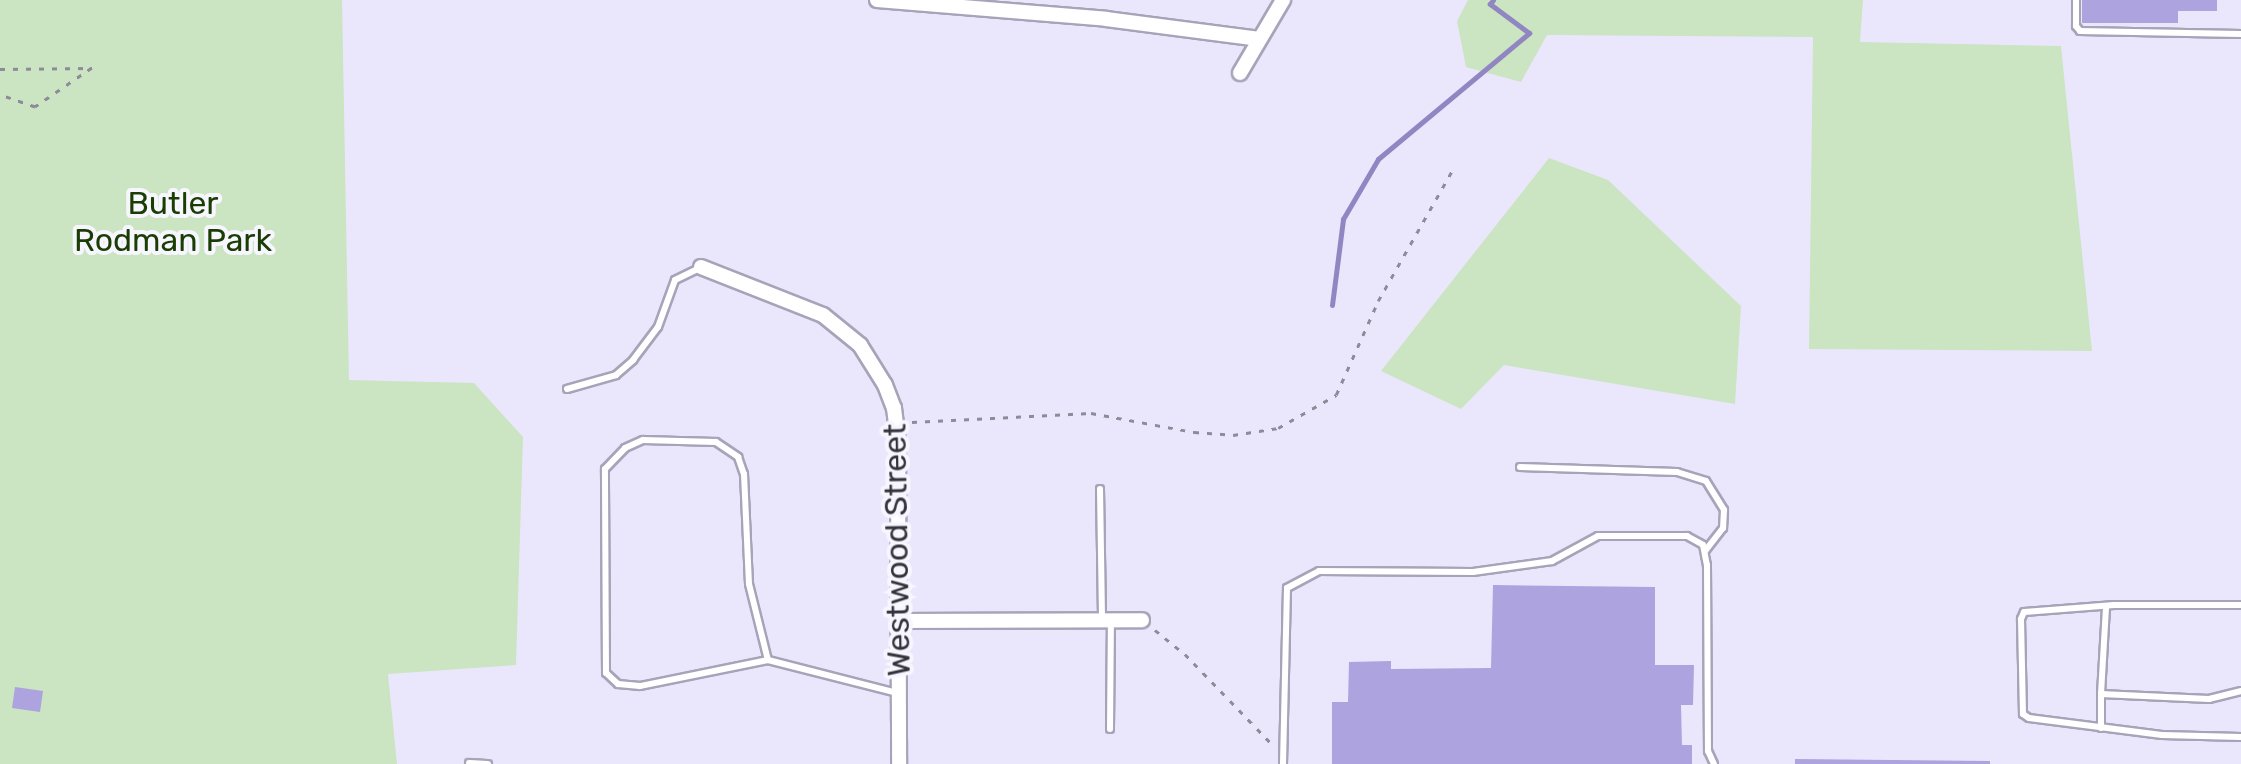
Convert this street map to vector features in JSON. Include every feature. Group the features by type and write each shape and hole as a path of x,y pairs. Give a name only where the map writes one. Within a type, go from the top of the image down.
{"street":[{"path":"876,0 1106,19 1260,40"},
{"path":"1240,73 1283,0"},
{"name":"Westwood Street","path":"701,267 802,304 842,329 874,364 896,423 899,764"},
{"path":"899,622 1142,620"}],"lane":[{"path":"2076,0 2076,26 2080,30 2241,34"},
{"path":"566,389 616,376 625,368 658,327 676,280 701,267"},
{"path":"768,660 748,584 744,474 738,457 716,442 701,440 643,440 624,448 612,458 604,482 604,656 609,679 625,686 640,686 768,660 899,694"},
{"path":"1520,466 1677,472 1706,481 1724,510 1723,528 1704,552"},
{"path":"1100,488 1110,729"},
{"path":"1283,759 1286,588 1319,571 1473,572 1552,561 1598,536 1687,536 1703,545 1704,552 1708,751 1714,764"},
{"path":"2241,605 2106,606 2024,612 2021,619 2023,714 2162,736 2241,737"},
{"path":"2100,728 2106,606"},
{"path":"2101,694 2209,699 2241,691"},
{"path":"469,762 488,764"}],"path":[{"path":"0,70 92,68 36,106 6,97"},
{"path":"896,423 1090,414 1232,435 1278,428 1336,395 1378,301 1453,169"},
{"path":"1142,620 1185,654 1283,759"}],"green space":[{"name":"Butler Rodman Park","path":"0,0 342,0 349,380 474,383 523,437 516,665 388,674 397,764 0,764"},
{"path":"1468,0 1863,0 1860,42 2061,46 2092,351 1809,349 1813,37 1547,35 1521,82 1466,67 1457,21"},
{"path":"1549,158 1608,180 1741,306 1735,404 1504,365 1461,409 1381,371"}],"building":[{"path":"2082,0 2217,0 2217,11 2178,11 2178,23 2082,23"},
{"path":"1493,585 1655,587 1655,665 1694,665 1693,705 1681,705 1682,745 1692,745 1692,764 1332,764 1332,702 1348,702 1349,662 1391,661 1391,669 1491,668"},
{"path":"15,687 43,691 40,712 12,708"},
{"path":"1795,759 1990,761 1990,764 1795,764"}],"waterway":[{"path":"1332,305 1343,219 1378,159 1529,33 1490,4 1493,0"}]}
